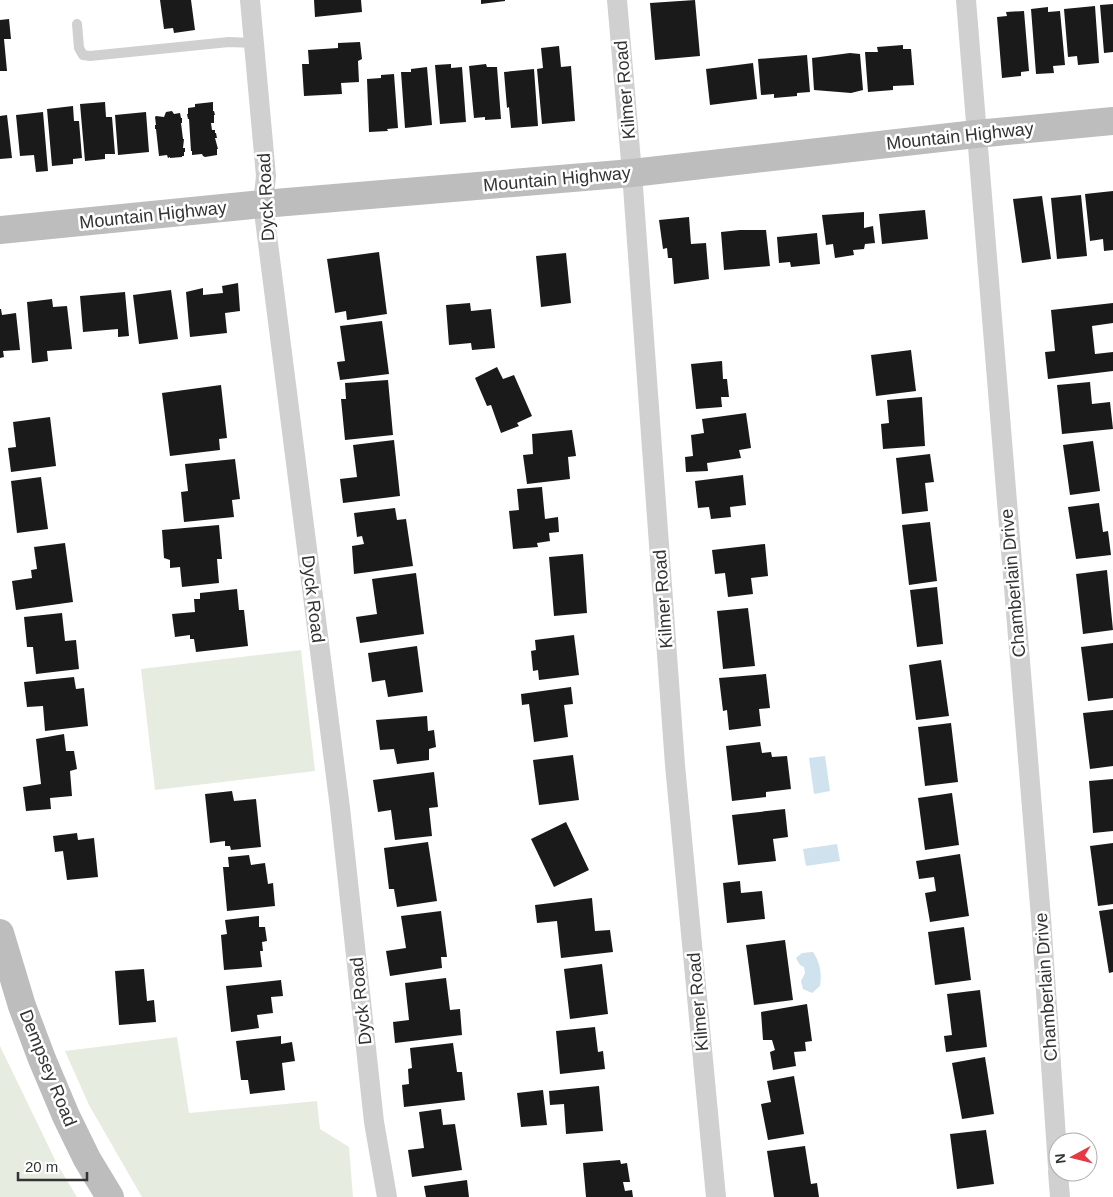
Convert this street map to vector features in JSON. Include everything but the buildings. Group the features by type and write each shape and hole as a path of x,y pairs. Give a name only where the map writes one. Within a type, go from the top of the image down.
{"street":[{"name":"Dyck Road","path":"250,0 266,176 263,204 340,808 374,1122 387,1197"},
{"name":"Kilmer Road","path":"617,0 632,173 675,766 716,1197"},
{"name":"Chamberlain Drive","path":"966,0 1041,918 1056,1132"},
{"name":"Mountain Highway","path":"0,230 263,204 632,173 1113,120"},
{"name":"Dempsey Road","path":"0,933 22,1006 42,1059 66,1116 87,1159 110,1197"},
{"path":"1059,1182 1060,1197"}],"lane":[{"path":"77,24 79,48 83,55 90,56 229,42 254,43"}],"shaded area":[{"path":"301,650 315,771 155,790 141,669"},
{"path":"177,1037 189,1113 317,1101 320,1129 349,1147 353,1197 142,1197 89,1105 65,1051"},
{"path":"0,1046 57,1164 77,1197 0,1197"}],"water":[{"path":"825,756 830,791 814,794 809,758"},
{"path":"837,844 840,861 806,866 803,849"},
{"path":"813,952 819,964 821,977 820,986 812,993 803,989 801,981 805,973 804,967 800,965 796,958 802,953"}]}
